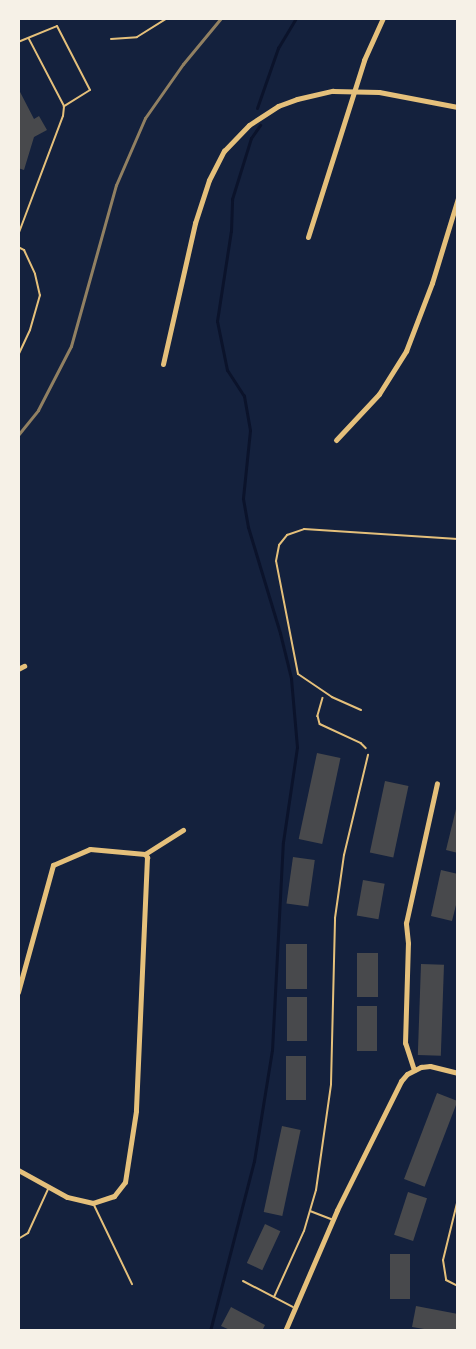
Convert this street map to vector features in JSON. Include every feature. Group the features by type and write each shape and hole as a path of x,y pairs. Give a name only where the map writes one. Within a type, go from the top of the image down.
{"street":[{"path":"308,237 371,40 383,18"},
{"path":"163,364 199,210 209,180 224,151 249,124 278,106 316,93 355,90 458,107"},
{"path":"336,440 380,394 406,351 432,283 458,198"},
{"path":"18,669 24,666"},
{"path":"414,1070 405,1043 408,943 406,923 436,783"},
{"path":"18,992 53,865 90,849 145,854 183,830"},
{"path":"18,1170 67,1197 93,1203 114,1196 128,1175 136,1111 147,857 145,854"},
{"path":"285,1331 333,1220 401,1081 414,1070 430,1066 458,1073"}],"lane":[{"path":"111,39 137,37 168,18"},
{"path":"18,42 57,26 90,90 64,106"},
{"path":"18,235 20,224 63,116 64,106 29,39"},
{"path":"18,247 24,250 35,274 40,295 30,330 18,356"},
{"path":"361,710 302,679 294,667 276,561 282,539 296,530 304,529 458,539"},
{"path":"274,1297 304,1231 316,1190 331,1084 335,918 344,855 368,755"},
{"path":"18,1239 28,1233 49,1187"},
{"path":"458,1199 443,1260 446,1280 458,1286"},
{"path":"93,1203 132,1284"},
{"path":"310,1211 333,1220"},
{"path":"243,1281 295,1308"}],"path":[{"path":"326,693 319,712 320,723 361,743 368,755"}],"building":[{"path":"18,88 34,119 39,116 47,130 34,137 24,170 18,168"},
{"path":"317,753 340,758 322,844 299,839"},
{"path":"385,781 408,786 393,857 370,852"},
{"path":"458,805 458,853 446,850"},
{"path":"293,857 315,860 308,907 286,904"},
{"path":"441,870 458,874 458,897 452,921 431,916"},
{"path":"363,880 385,884 378,919 357,915"},
{"path":"286,944 307,944 307,989 286,989"},
{"path":"357,953 378,953 378,997 357,997"},
{"path":"421,964 444,965 441,1056 418,1055"},
{"path":"287,997 307,997 307,1041 287,1041"},
{"path":"357,1006 377,1006 377,1051 357,1051"},
{"path":"286,1056 306,1056 306,1100 286,1100"},
{"path":"437,1093 458,1101 425,1187 404,1179"},
{"path":"282,1126 301,1130 282,1216 264,1212"},
{"path":"408,1192 427,1198 413,1241 394,1235"},
{"path":"265,1224 280,1231 262,1270 247,1263"},
{"path":"390,1254 410,1254 410,1299 390,1299"},
{"path":"416,1306 458,1314 457,1331 436,1331 412,1327"},
{"path":"231,1307 265,1325 262,1331 232,1331 221,1326"}],"waterway":[{"path":"257,108 278,48 296,18"},
{"path":"210,1331 254,1161 272,1050 283,842 297,747 291,678 248,527 243,498 250,430 244,396 227,370 217,321 231,231 232,199 251,138 260,125"}],"railway":[{"path":"18,435 38,410 71,346 116,185 145,118 183,64 221,18"}]}
